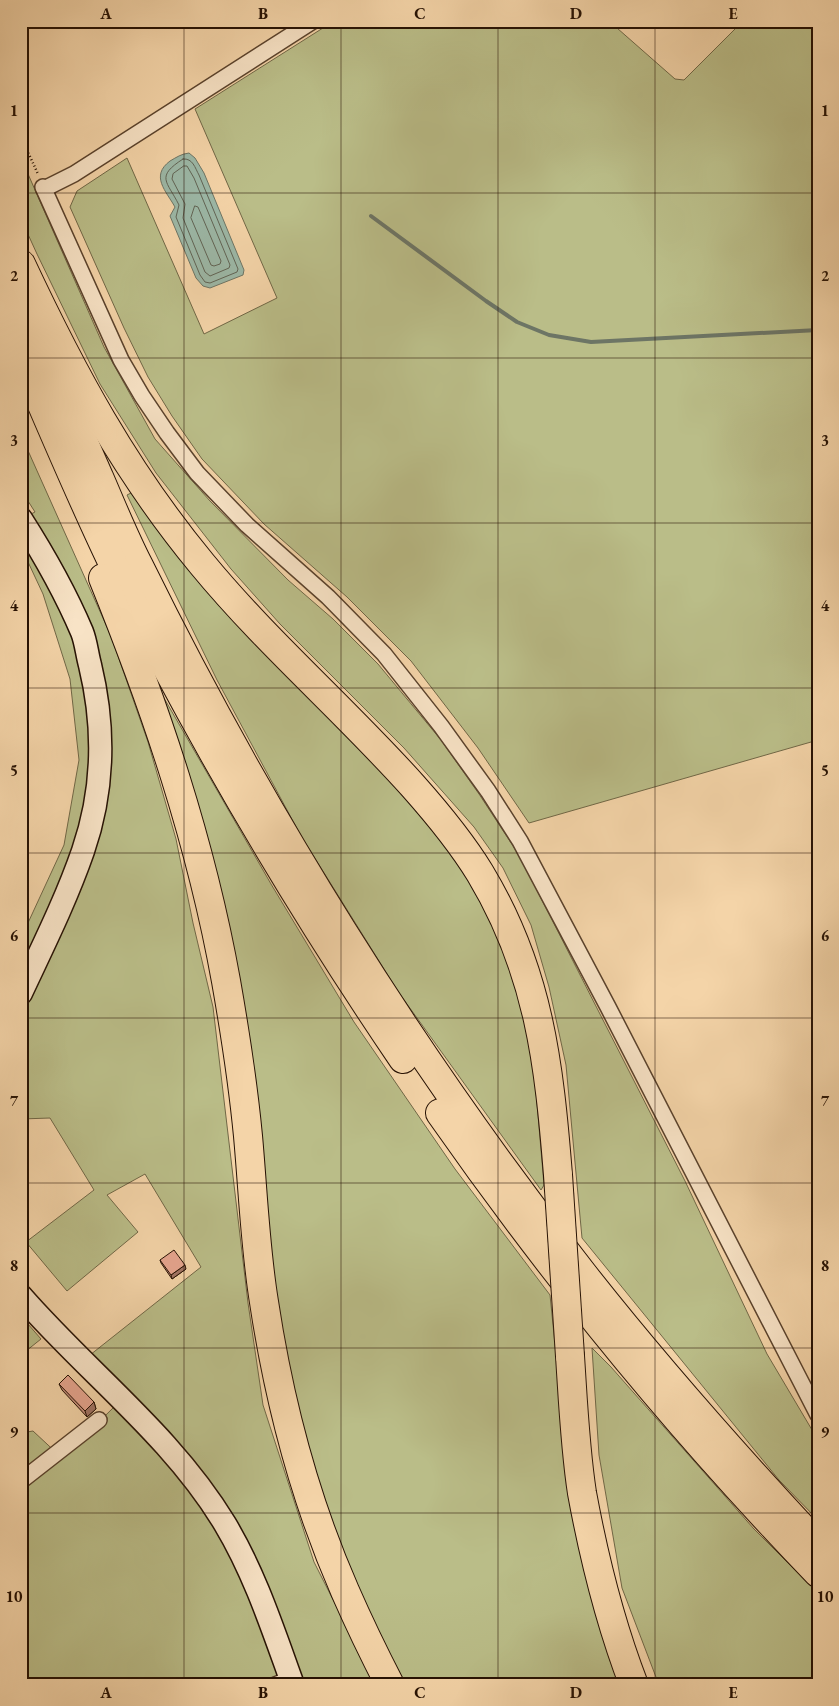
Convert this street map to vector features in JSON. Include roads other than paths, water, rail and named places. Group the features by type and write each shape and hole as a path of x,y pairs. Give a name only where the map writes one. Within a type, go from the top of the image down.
{"highway":[{"path":"21,264 51,328 87,397 118,448 159,509 223,589 413,786 441,818 480,872 514,940 536,1006 550,1082 582,1492 605,1595 621,1652 634,1685"},
{"path":"21,299 137,562 181,650 291,845 389,1004 454,1100 582,1273 687,1399 818,1545"},
{"path":"21,356 72,476 157,648 274,858 372,1014 476,1164 584,1307 681,1423 818,1573"},
{"path":"21,392 99,569 129,643 158,721 187,817 214,925 234,1028 244,1101 256,1245 264,1302 286,1413 301,1470 330,1554 344,1589 390,1685"}],"street":[{"path":"313,21 74,174 44,188 122,360 142,396 167,434 197,473 247,525 328,597 384,654 441,726 515,832 608,1007 818,1415"},
{"path":"21,519 52,568 83,634 96,690 101,744 96,801 84,850 66,897 21,993"},
{"path":"21,1296 148,1426 190,1474 208,1498 225,1524 252,1575 286,1683"},
{"path":"21,1481 99,1420"}],"water":[{"path":"189,153 195,158 204,173 244,270 243,275 210,288 203,286 196,278 170,216 175,207 164,189 160,178 161,172 170,161"}],"waterway":[{"path":"371,216 517,322 549,335 591,342 818,330"}]}
